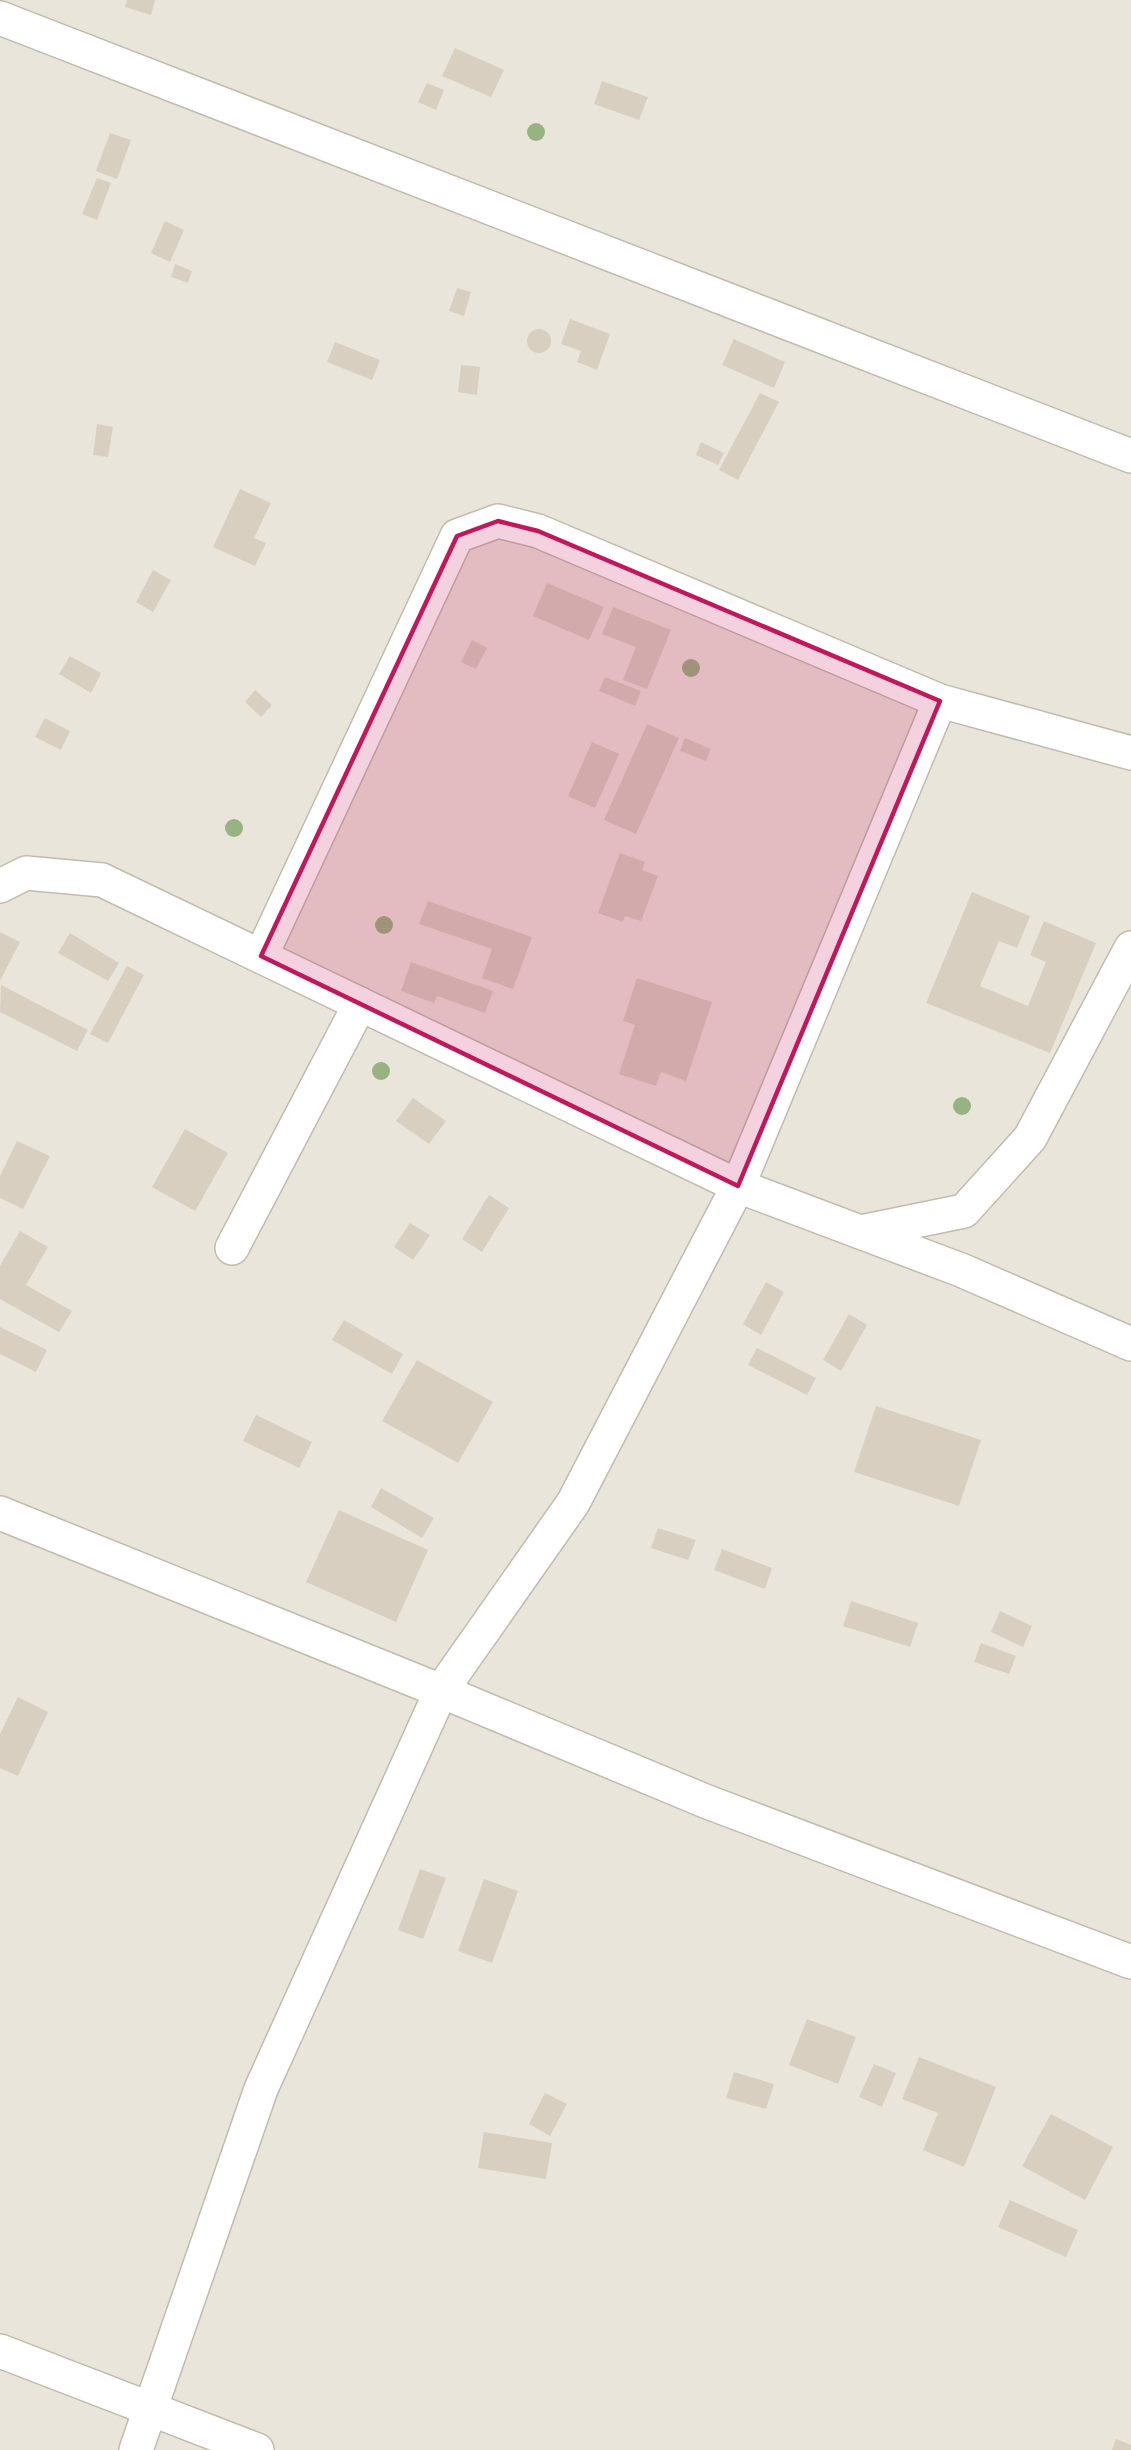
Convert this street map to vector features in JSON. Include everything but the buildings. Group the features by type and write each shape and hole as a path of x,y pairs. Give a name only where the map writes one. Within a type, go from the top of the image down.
{"street":[{"path":"0,18 1131,456"},
{"path":"261,956 457,536 498,520 538,531 940,701 1131,753"},
{"path":"136,2450 261,2089 441,1691 573,1503 738,1186 940,701"},
{"path":"0,885 26,873 102,880 738,1186 961,1270 1131,1344"},
{"path":"861,1232 964,1210 1030,1138 1131,948"},
{"path":"232,1248 360,1004"},
{"path":"0,1513 20,1524 441,1691 705,1801 1131,1962"},
{"path":"0,2351 257,2450"}],"highlighted area":[{"path":"498,521 538,531 940,701 738,1186 261,956 457,536"}],"shaded area":[{"path":"0,0 1131,0 1131,2450 0,2450"}]}
